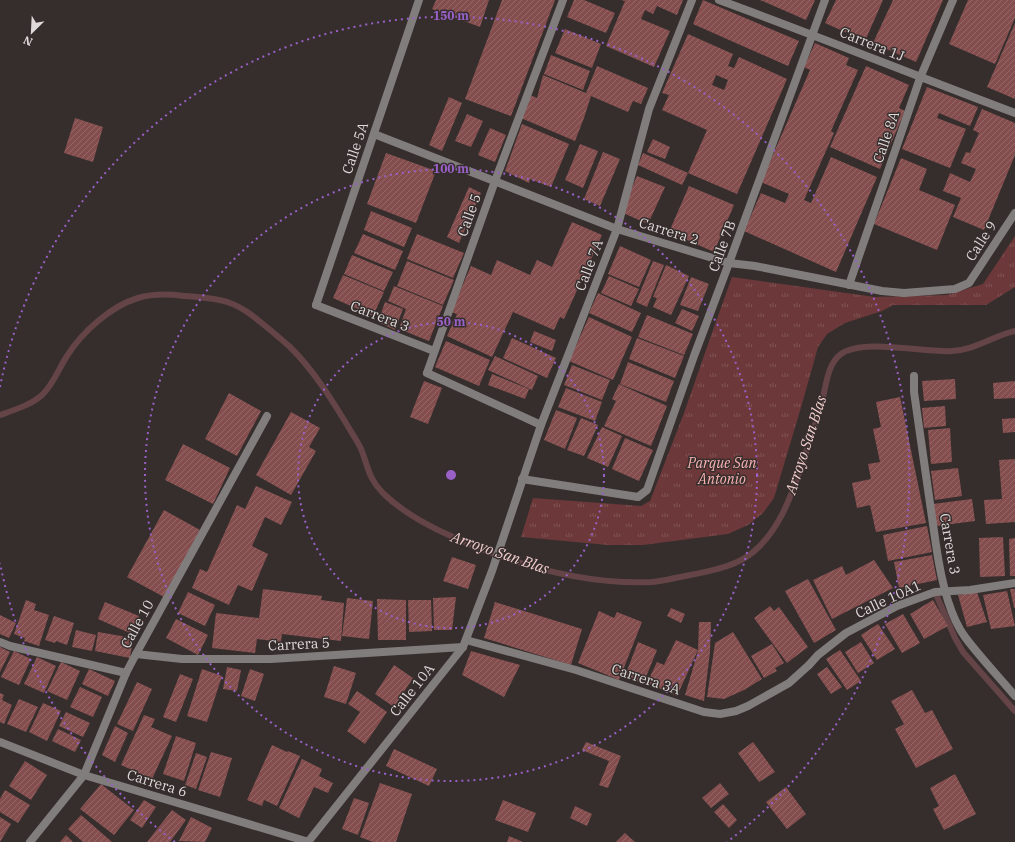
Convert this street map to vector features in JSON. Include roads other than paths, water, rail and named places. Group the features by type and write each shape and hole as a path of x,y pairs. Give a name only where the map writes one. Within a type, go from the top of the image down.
{"street":[{"name":"Calle 5A","path":"316,305 419,0"},
{"name":"Calle 5","path":"541,425 427,373 495,181 563,0"},
{"name":"Calle 7A","path":"503,536 541,425 617,229 649,109 692,0"},
{"name":"Carrera 1J","path":"719,0 813,34 920,78 1015,113"},
{"name":"Calle 7B","path":"522,479 638,497 647,490 825,0"},
{"name":"Calle 8A","path":"849,285 920,78 953,0"},
{"name":"Carrera 2","path":"374,134 617,229 729,263 755,266 882,292 955,289 969,283"},
{"name":"Calle 9","path":"969,283 1015,213"},
{"name":"Carrera 3","path":"316,305 434,351"},
{"name":"Carrera 3","path":"914,376 914,392 939,567 946,591 957,622 965,636 1015,696"},
{"name":"Calle 10","path":"30,842 84,775 126,673 267,416"},
{"name":"Calle 10A","path":"308,842 464,644 492,571 503,536"},
{"name":"Calle 10A1","path":"808,665 818,655 846,633 897,606 935,592 970,590 1015,583"},
{"path":"0,642 10,646 126,673"},
{"name":"Carrera 5","path":"136,654 182,659 271,659 464,644"},
{"name":"Carrera 3A","path":"464,644 576,670 704,712 720,714 736,711 748,706 789,683 808,665"},
{"name":"Carrera 6","path":"0,742 84,775 308,842"}],"waterway":[{"name":"Arroyo San Blas","path":"0,415 38,399 53,381 73,347 89,329 118,307 138,298 155,295 178,295 225,301 240,308 255,318 289,346 309,368 358,443 371,476 376,484 383,493 409,514 426,524 477,547 550,571 601,580 652,582 726,567 748,556 759,547 776,525 795,486 818,417 830,370 836,358 841,354 851,349 864,347 895,347 940,351 960,350 976,346 1015,331"},
{"path":"935,592 955,638 963,652 1015,711"}],"park label":[{"name":"Parque San Antonio","path":"722,472"}]}
